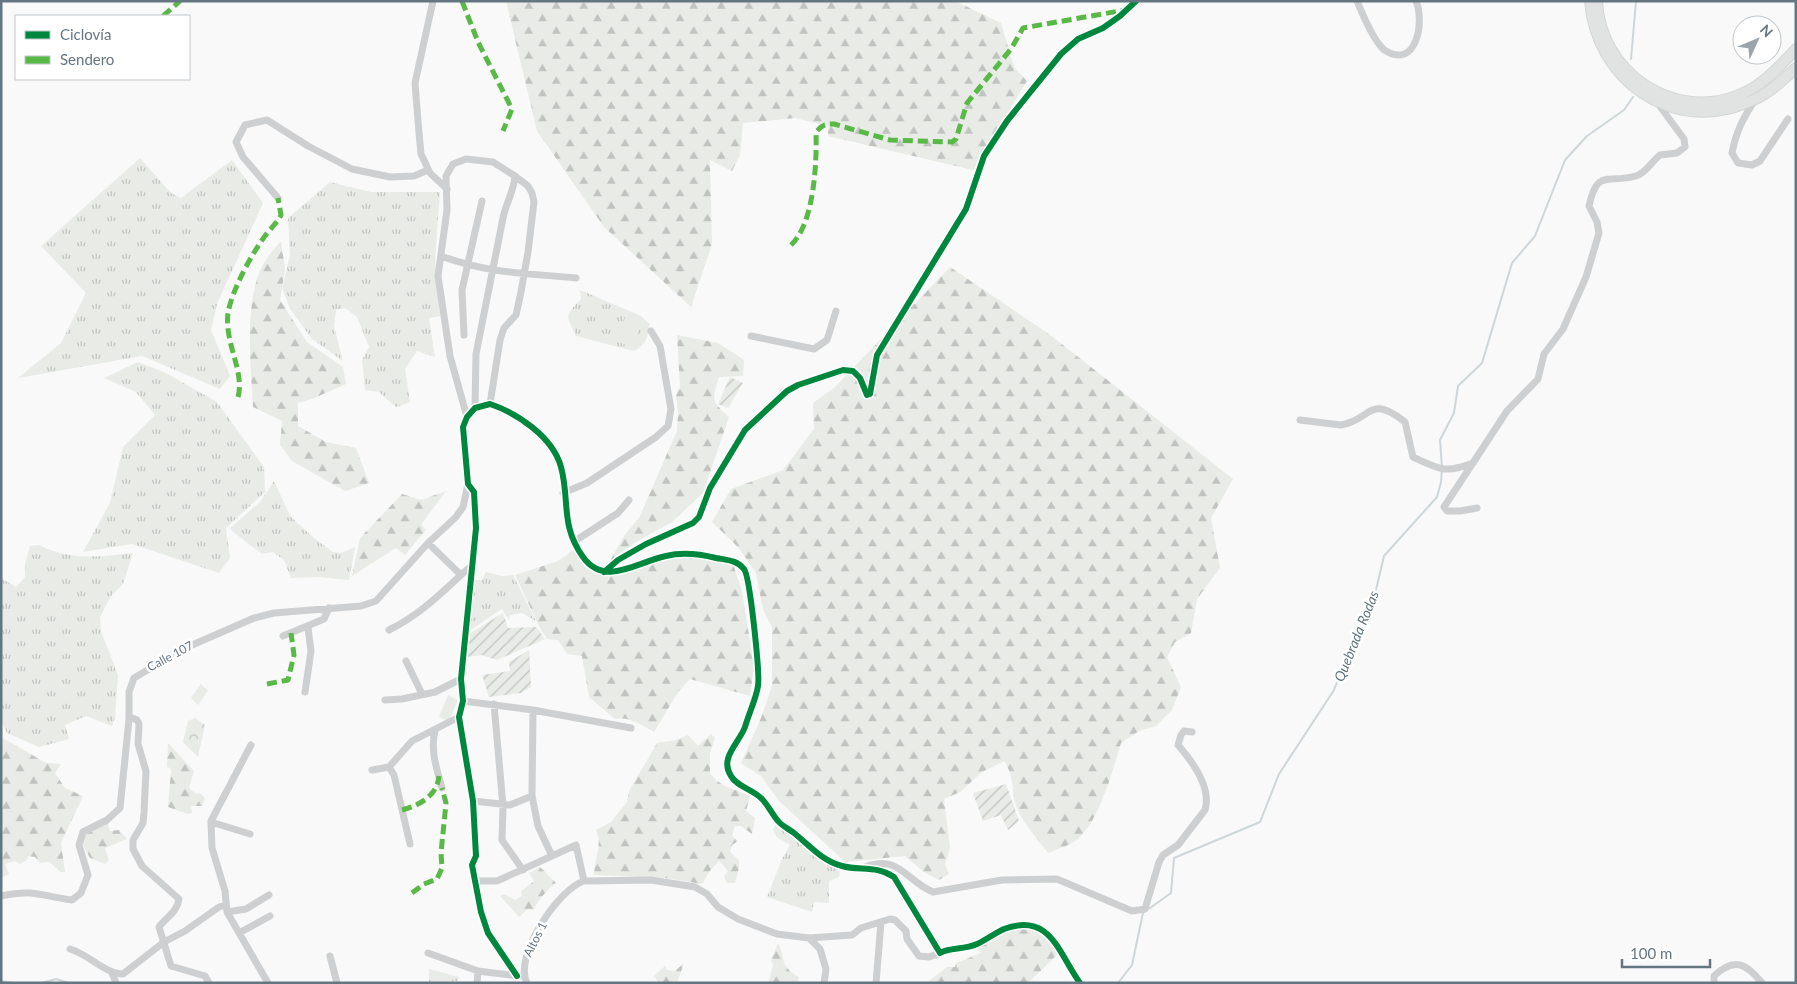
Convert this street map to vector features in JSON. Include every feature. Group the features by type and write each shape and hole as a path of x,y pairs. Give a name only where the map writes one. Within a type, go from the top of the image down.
{"highway":[{"path":"1590,1 1594,28 1611,64 1628,83 1656,101 1678,109 1712,112 1735,107 1756,99 1774,88 1796,68"},
{"path":"1597,1 1604,36 1619,62 1641,83 1658,93 1676,99 1704,102 1740,95 1764,81 1796,49"}],"street":[{"path":"433,1 415,83 422,154 428,170 447,189"},
{"path":"604,572 618,560 646,544 693,523 699,517 710,488 745,430 787,392 798,385 843,370 853,371 860,378 867,395 870,394 876,355 966,209 984,156 1007,120 1061,54 1078,39 1103,28 1120,16 1136,1"},
{"path":"1357,1 1379,44 1387,52 1403,54 1411,49 1416,41 1421,19 1416,1"},
{"path":"1756,99 1741,121 1736,135 1732,154 1738,163 1752,165 1760,161 1788,119"},
{"path":"1477,508 1460,512 1447,510 1444,507 1507,411 1538,379 1544,354 1563,329 1586,277 1598,233 1597,222 1588,206 1596,185 1604,178 1635,176 1647,168 1660,154 1677,154 1685,147 1684,139 1656,101"},
{"path":"278,198 243,158 236,142 245,124 267,120 308,146 352,169 390,177 414,176 428,170"},
{"path":"467,417 450,356 438,276 447,210 446,176 449,168 457,162 466,159 493,162 528,186 534,202 528,252 516,315 504,328 500,340 490,404"},
{"path":"475,408 476,354 494,272 503,218 507,201 515,187 515,176"},
{"path":"464,335 462,290 482,201"},
{"path":"441,256 468,266 494,272 576,278"},
{"path":"751,336 814,349 827,340 836,311"},
{"path":"563,493 587,483 656,437 668,426 671,410 662,357 660,346 651,331"},
{"path":"527,983 488,933 481,912 472,865 476,856 473,801 459,717 463,701 461,679 476,528 474,492 468,484 463,434 467,417 475,408 490,404 525,423 541,435 555,454 561,467 566,520 583,557 591,566 604,572 619,571 663,556 677,554 704,555 734,561 746,571 750,592 759,685 743,732 730,752 727,763 730,775 736,783 749,788 762,798 779,823 824,858 843,867 864,867 887,872 894,877 940,953"},
{"path":"1300,420 1341,425 1348,424 1370,410 1381,408 1393,412 1405,422 1413,457 1448,471 1474,462"},
{"name":"Calle 107","path":"1,896 24,891 72,900 81,893 88,875 80,856 80,838 82,832 107,820 120,808 131,683 141,672 198,642 254,618 274,613 361,606 376,601 428,543 443,531 463,507 468,484"},
{"path":"575,541 618,513 629,500"},
{"path":"428,543 461,575"},
{"path":"388,630 412,619 471,566"},
{"path":"283,636 308,628 328,616 330,608"},
{"path":"305,692 311,651 308,628"},
{"path":"406,661 422,694"},
{"path":"385,700 402,699 435,692 461,679"},
{"path":"463,701 533,710 631,728"},
{"path":"494,704 503,806 502,840 523,870"},
{"path":"533,710 532,796 538,826 552,856"},
{"path":"129,719 130,717 134,718 139,724 138,744 146,771 143,823 133,840 132,849 142,866 179,899 175,912 164,920 159,927 171,966 205,976 209,979 209,983"},
{"path":"372,770 389,767 412,741 435,731 459,717"},
{"path":"435,731 433,739 435,760 442,788"},
{"path":"864,867 878,862 888,862 924,888 933,892 1002,880 1057,879 1132,911 1145,908 1163,855 1178,845 1205,810 1207,804 1199,772 1178,745 1184,731 1192,732"},
{"path":"251,745 211,822 212,848 225,891 226,908 268,983"},
{"path":"389,767 394,775 410,844"},
{"path":"473,801 503,806 516,804 532,796"},
{"path":"211,822 250,834"},
{"path":"475,881 497,881 576,845 584,881 651,880 695,887 707,894 718,907 733,916 777,934 809,938 852,935 861,928 890,919 899,922 906,931 907,940 919,956 929,957 946,949 966,949 1003,930 1019,925 1037,926 1046,932 1080,983"},
{"name":"Altos 1","path":"520,976 525,957 559,897 574,884 584,881"},
{"path":"112,973 126,973 164,942 185,932 219,907 246,909 269,894"},
{"path":"239,933 270,916"},
{"path":"876,983 881,922"},
{"path":"809,938 820,948 826,968 824,983"},
{"path":"70,950 91,958 112,973 116,983"},
{"path":"428,953 478,971 520,976"},
{"path":"330,956 337,983"},
{"path":"1714,983 1714,976 1724,966 1740,964 1751,970 1762,983"},
{"path":"476,983 478,971"}],"green space":[{"path":"506,1 955,1 1001,23 1014,67 1027,81 973,170 828,136 828,126 795,118 743,123 740,155 732,171 710,160 712,244 691,307 604,227 537,131"},
{"path":"140,158 171,193 181,198 232,160 263,203 217,304 211,330 230,376 220,389 142,356 18,378 61,343 86,293 41,246"},
{"path":"330,182 371,192 440,192 435,259 440,316 429,318 435,357 417,351 405,369 410,402 396,407 379,392 365,390 362,360 369,347 357,317 345,308 336,310 334,326 343,361 312,339 290,309 282,288 290,255 288,218"},
{"path":"281,241 285,269 280,300 307,342 343,367 346,384 298,403 298,426 326,442 356,448 369,483 345,491 292,461 280,445 282,421 253,407 250,358 251,307 262,266"},
{"path":"950,267 1049,334 1233,479 1211,518 1220,568 1197,599 1191,633 1175,642 1167,657 1181,687 1172,710 1156,726 1139,731 1121,743 1105,793 1087,829 1072,843 1048,853 1020,814 1015,802 1012,779 1004,761 982,772 960,792 944,799 950,848 945,864 949,874 939,880 924,872 905,856 845,862 779,801 761,776 741,763 761,718 772,686 772,627 763,610 756,573 738,547 712,522 731,489 783,470 814,429 813,403 834,388"},
{"path":"580,290 641,316 650,324 644,343 634,351 576,336 568,316 581,299"},
{"path":"627,313 643,320 632,347 615,341"},
{"path":"677,335 718,343 744,360 743,376 719,377 714,396 715,400 729,417 703,493 672,522 634,543 610,561 624,536 639,518 677,431 676,395 680,387"},
{"path":"138,362 166,373 217,402 264,467 265,492 226,528 230,558 219,573 132,544 83,552 110,503 123,447 155,415 136,392 104,378"},
{"path":"730,377 743,383 728,408 718,404"},
{"path":"274,481 290,516 314,538 333,552 341,553 355,547 349,580 320,577 291,578 284,560 273,552 262,554 232,531 230,528 260,502"},
{"path":"446,491 421,525 426,530 405,555 396,548 352,576 360,538 402,494 421,500"},
{"path":"39,545 62,554 74,556 133,553 123,584 111,596 100,617 101,631 118,675 115,717 112,726 86,716 65,725 69,739 39,747 7,733 1,720 1,578 16,587 25,577 25,564 30,546"},
{"path":"576,548 598,572 690,556 733,564 742,591 754,667 750,696 690,679 678,692 654,732 630,720 615,719 589,697 582,656 567,654 558,640 547,639 515,575 558,561"},
{"path":"486,572 502,576 513,575 536,621 522,613 510,615 509,620 502,609 469,631 474,580 482,580"},
{"path":"503,613 508,628 536,627 545,639 497,660 482,655 467,657 469,634"},
{"path":"529,650 531,687 521,693 489,697 482,675 510,671 509,662"},
{"path":"201,684 208,691 198,705 191,698"},
{"path":"448,695 458,700 449,721 439,717"},
{"path":"195,718 205,725 198,757 183,742 188,721"},
{"path":"711,734 715,738 710,753 710,773 720,783 750,796 746,811 755,818 752,834 741,826 735,826 732,836 738,841 732,845 730,852 739,860 735,883 727,883 724,876 728,871 719,861 702,884 665,878 594,875 599,841 596,830 611,822 627,802 629,791 657,743 676,740 688,735 698,746"},
{"path":"1,737 46,763 61,764 55,773 65,788 83,796 61,843 65,872 61,872 49,862 40,863 35,857 28,856 27,860 20,864 15,861 5,864 9,874 1,878"},
{"path":"168,743 194,771 189,788 196,794 200,793 205,798 202,806 191,806 192,813 188,814 168,807 171,771 167,767"},
{"path":"1006,784 1019,821 1008,830 1001,815 983,821 973,793"},
{"path":"107,822 110,831 119,830 127,839 105,848 109,860 105,864 90,858 82,843 84,833"},
{"path":"776,824 793,835 823,861 840,870 839,877 829,881 829,903 814,902 812,912 767,897 782,859 790,845 777,837 773,830"},
{"path":"540,867 556,883 543,895 533,910 528,909 519,917 500,896 504,894 515,900 522,896 521,891 534,881 529,873"},
{"path":"1031,927 1050,939 1059,953 1028,983 926,983 947,967 955,967 956,963 981,953 976,947 1011,929"},
{"path":"778,943 786,966 799,977 797,983 768,983 773,965 771,960"},
{"path":"684,963 677,983 658,983 655,976 652,978 665,966 667,970 675,971"},
{"path":"429,969 459,977 458,981 429,983"}],"waterway":[{"name":"Quebrada Rodas","path":"1631,59 1636,1"},
{"name":"Quebrada Rodas","path":"1118,983 1132,965 1143,913 1171,893 1174,858 1260,822 1279,774 1334,690 1354,637 1375,594 1384,556 1437,497 1442,468 1440,440 1454,413 1458,386 1482,363 1512,263 1535,236 1565,160 1587,136 1624,110 1633,97"},
{"path":"41,983 56,979 69,983"},
{"path":"1,981 14,983"}],"marked path":[{"path":"164,15 180,1"},
{"path":"462,1 478,42 512,109 503,131"},
{"path":"791,245 805,223 809,208 815,176 816,132 822,126 834,124 890,140 952,142 956,139 967,103 1011,49 1023,28 1125,10"},
{"path":"238,397 239,377 229,335 228,313 248,263 281,215 278,198"},
{"path":"267,684 288,680 294,655 291,633"},
{"path":"402,810 426,799 435,789 439,776"},
{"path":"412,893 424,884 437,879 442,868 441,853 446,803 442,788"}],"cycle path":[{"path":"604,572 618,560 646,544 693,523 699,517 710,488 745,430 787,391 798,385 843,370 853,371 860,378 867,395 870,394 877,355 966,209 984,156 1007,121 1061,54 1078,39 1103,28 1120,16 1136,1"},
{"path":"517,976 488,933 481,912 472,865 476,856 473,801 459,717 463,701 461,679 476,528 474,492 468,484 463,427 467,417 475,408 490,404 511,413 533,428 542,436 557,456 564,479 568,523 571,534 583,557 592,566 601,571 612,572 666,556 685,554 704,555 732,561 744,569 754,626 758,686 745,727 731,751 727,763 734,780 764,801 780,823 828,860 842,866 881,871 894,877 940,953 972,946 1004,929 1020,925 1033,926 1051,938 1080,983"}]}
